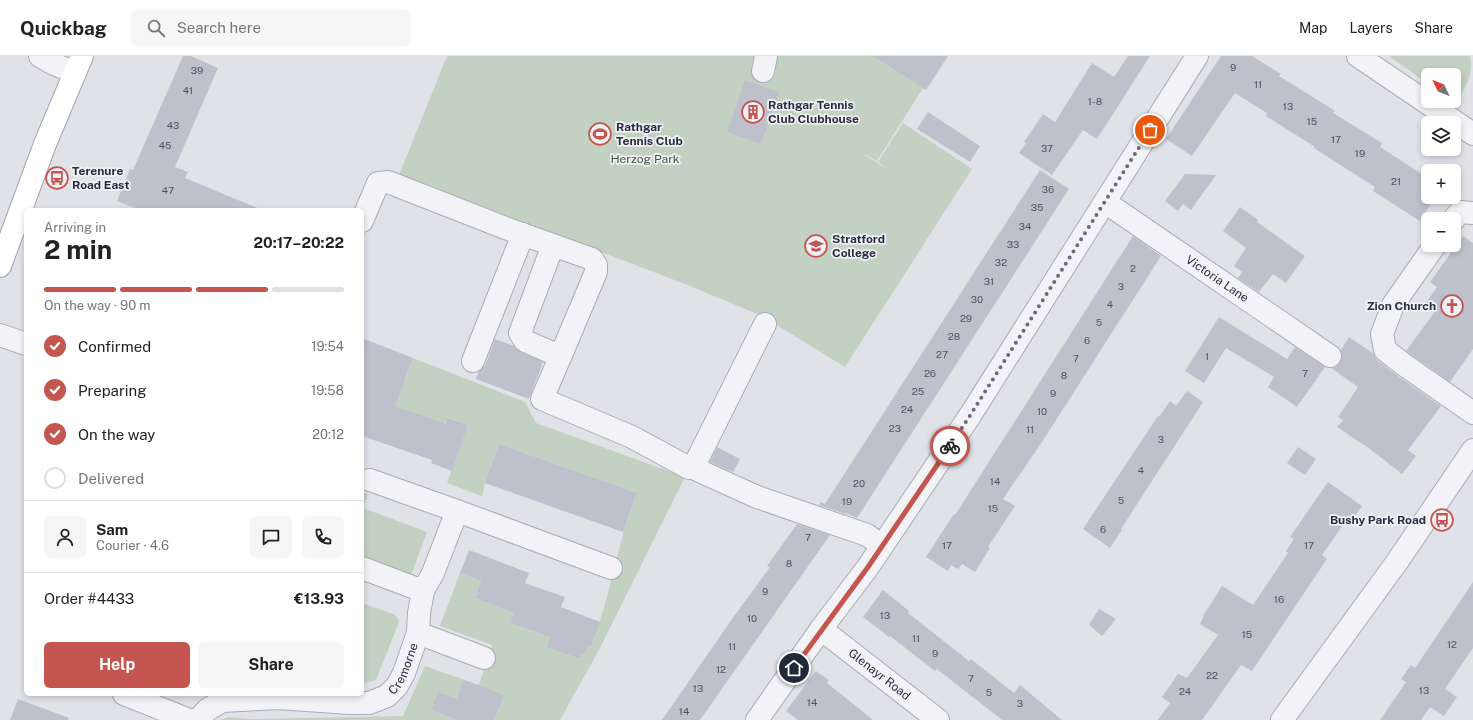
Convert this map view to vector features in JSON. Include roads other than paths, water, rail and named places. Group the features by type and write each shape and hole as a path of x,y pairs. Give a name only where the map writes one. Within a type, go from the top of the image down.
{"main road":[{"path":"0,266 4,243 79,64"}],"street":[{"path":"40,56 52,63 79,64"},
{"path":"757,720 882,546 971,414 1197,56"},
{"path":"1358,56 1470,125"},
{"path":"364,216 378,183 388,182 592,260 596,265 596,272 542,399 632,437 689,468 693,468 757,497 867,535 882,546"},
{"name":"Victoria Lane","path":"1105,202 1330,356"},
{"path":"1461,212 1473,213"},
{"path":"473,361 523,234"},
{"path":"553,245 520,333 525,341 557,355 561,355"},
{"path":"1430,252 1393,305 1382,334 1386,350 1403,364 1473,413"},
{"path":"693,468 765,324"},
{"path":"0,335 24,343"},
{"path":"1282,720 1397,562 1473,450"},
{"path":"370,480 457,510 611,568"},
{"name":"Cremorne","path":"198,720 207,710 222,701 279,698 369,703 387,696 397,686 404,673 418,633 419,613 423,591 433,573 457,510"},
{"path":"364,569 423,591"},
{"name":"Glenayr Road","path":"821,629 938,720"},
{"name":"Cremorne","path":"418,633 484,658"},
{"path":"129,696 189,720"}],"place":[{"name":"Rathgar Tennis Club Clubhouse","path":"753,112"},
{"name":"Rathgar Tennis Club","path":"600,134"},
{"name":"Terenure Road East","path":"57,178"},
{"name":"Stratford College","path":"816,246"},
{"name":"Zion Church","path":"1452,306"},
{"name":"Bushy Park Road","path":"1442,520"}],"park label":[{"name":"Herzog Park","path":"645,159"}]}
